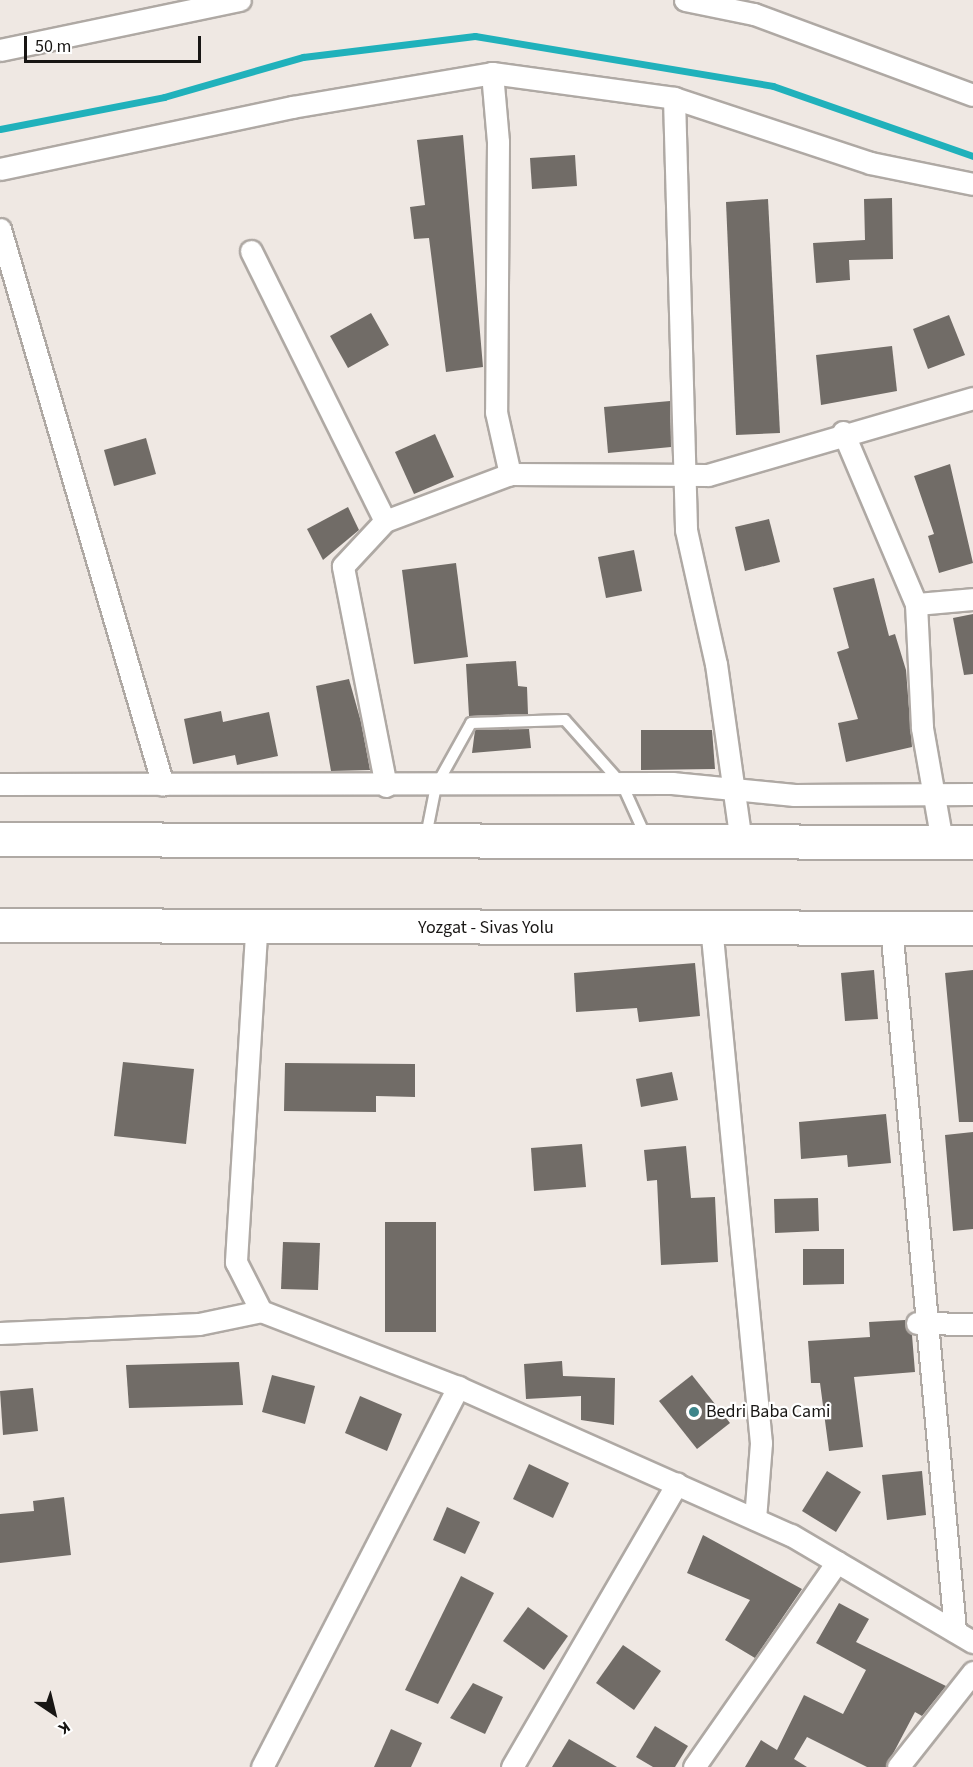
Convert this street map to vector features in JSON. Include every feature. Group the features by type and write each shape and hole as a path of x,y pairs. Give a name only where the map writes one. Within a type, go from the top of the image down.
{"highway":[{"path":"0,839 957,842"},
{"name":"Yozgat - Sivas Yolu","path":"0,925 973,928"}],"street":[{"path":"0,50 240,0"},
{"path":"685,0 754,14 973,95"},
{"path":"492,73 498,142 496,412 510,474"},
{"path":"0,169 292,107 492,73 674,98 870,163 973,184"},
{"path":"674,98 686,530 716,664 741,841"},
{"path":"0,229 163,785"},
{"path":"250,251 385,522"},
{"path":"386,786 343,566 385,522 510,474 685,477 973,398"},
{"path":"843,432 916,604 921,728 934,794 957,842"},
{"path":"916,604 973,599"},
{"path":"0,784 386,786 622,784 735,789 794,795 973,794"},
{"path":"0,933 973,938"},
{"path":"256,934 236,1262 261,1311"},
{"path":"712,936 761,1443 755,1519"},
{"path":"892,937 922,1324 955,1631"},
{"path":"0,1333 199,1324 261,1311 458,1387 755,1519 837,1562 973,1642"},
{"path":"922,1324 973,1324"},
{"path":"262,1767 458,1387"},
{"path":"512,1767 677,1484"},
{"path":"694,1767 837,1562"},
{"path":"898,1767 973,1672"}],"lane":[{"path":"425,840 436,786 471,723 565,720 622,784 647,841"}],"building":[{"path":"463,135 483,367 446,372 429,238 414,239 410,207 425,205 417,140"},
{"path":"575,155 577,186 532,189 530,158"},
{"path":"892,198 893,259 849,260 850,280 816,283 813,243 865,240 864,199"},
{"path":"768,199 780,433 736,435 726,202"},
{"path":"371,313 389,345 348,368 330,336"},
{"path":"949,315 965,355 928,369 913,329"},
{"path":"892,346 897,391 821,405 816,355"},
{"path":"670,401 671,447 608,453 604,407"},
{"path":"435,434 454,477 414,494 395,452"},
{"path":"146,438 156,474 114,486 104,450"},
{"path":"950,464 973,563 939,573 928,536 934,534 914,476"},
{"path":"348,507 359,530 323,560 307,529"},
{"path":"769,519 780,562 745,571 735,527"},
{"path":"634,550 642,591 606,598 598,557"},
{"path":"456,563 468,657 414,664 402,570"},
{"path":"874,578 889,636 895,634 906,670 912,747 846,762 838,723 858,719 837,652 849,648 833,588"},
{"path":"973,614 973,674 964,675 953,618"},
{"path":"516,661 518,686 527,687 528,714 469,716 466,664"},
{"path":"349,679 361,722 370,770 331,771 316,686"},
{"path":"221,711 223,722 269,712 278,756 237,765 235,755 193,764 184,719"},
{"path":"529,729 531,748 472,753 475,730"},
{"path":"641,730 712,730 715,769 641,770"},
{"path":"695,963 700,1016 639,1022 637,1008 576,1012 574,973"},
{"path":"874,970 878,1019 845,1021 841,973"},
{"path":"973,970 973,1122 959,1122 945,973"},
{"path":"123,1062 194,1069 186,1144 114,1136"},
{"path":"285,1063 415,1064 415,1097 376,1096 376,1112 284,1111"},
{"path":"672,1072 678,1100 641,1107 636,1079"},
{"path":"886,1114 891,1163 848,1167 847,1155 801,1159 799,1122"},
{"path":"973,1132 973,1229 953,1231 945,1135"},
{"path":"582,1144 586,1187 534,1191 531,1148"},
{"path":"686,1146 691,1198 715,1197 718,1262 661,1265 657,1180 647,1181 644,1150"},
{"path":"818,1198 819,1231 775,1233 774,1199"},
{"path":"385,1222 436,1222 436,1332 385,1332"},
{"path":"283,1242 320,1243 318,1290 281,1289"},
{"path":"803,1249 844,1249 844,1284 803,1285"},
{"path":"905,1320 912,1335 915,1372 854,1377 863,1447 829,1451 820,1383 811,1383 808,1341 870,1337 869,1322"},
{"path":"562,1361 563,1376 615,1378 614,1425 581,1420 581,1396 526,1399 524,1364"},
{"path":"239,1362 243,1405 129,1408 126,1365"},
{"path":"272,1375 315,1386 305,1424 262,1412"},
{"name":"Bedri Baba Cami","path":"692,1375 730,1423 697,1449 659,1401"},
{"path":"33,1388 38,1431 3,1435 0,1391"},
{"path":"360,1396 402,1414 387,1451 345,1433"},
{"path":"529,1464 569,1483 553,1518 513,1499"},
{"path":"827,1471 861,1492 836,1532 802,1511"},
{"path":"922,1471 926,1515 887,1520 882,1475"},
{"path":"64,1497 71,1555 0,1563 0,1514 34,1511 33,1501"},
{"path":"447,1507 480,1522 465,1554 433,1540"},
{"path":"703,1535 802,1589 755,1658 725,1640 750,1600 687,1573"},
{"path":"461,1576 494,1593 438,1704 405,1690"},
{"path":"839,1603 869,1619 856,1642 946,1686 922,1716 915,1712 886,1767 867,1767 807,1737 794,1759 807,1767 745,1767 761,1740 777,1750 804,1695 843,1714 866,1670 816,1643"},
{"path":"528,1607 568,1636 544,1670 503,1641"},
{"path":"623,1645 661,1671 634,1710 596,1683"},
{"path":"473,1683 503,1697 485,1734 450,1718"},
{"path":"655,1726 688,1746 675,1767 653,1767 636,1757"},
{"path":"391,1729 422,1743 411,1767 374,1767"},
{"path":"569,1739 617,1767 552,1767"}],"waterway":[{"path":"0,129 164,97 303,57 475,36 773,86 973,156"}],"place":[{"name":"Bedri Baba Cami","path":"694,1412"}]}
